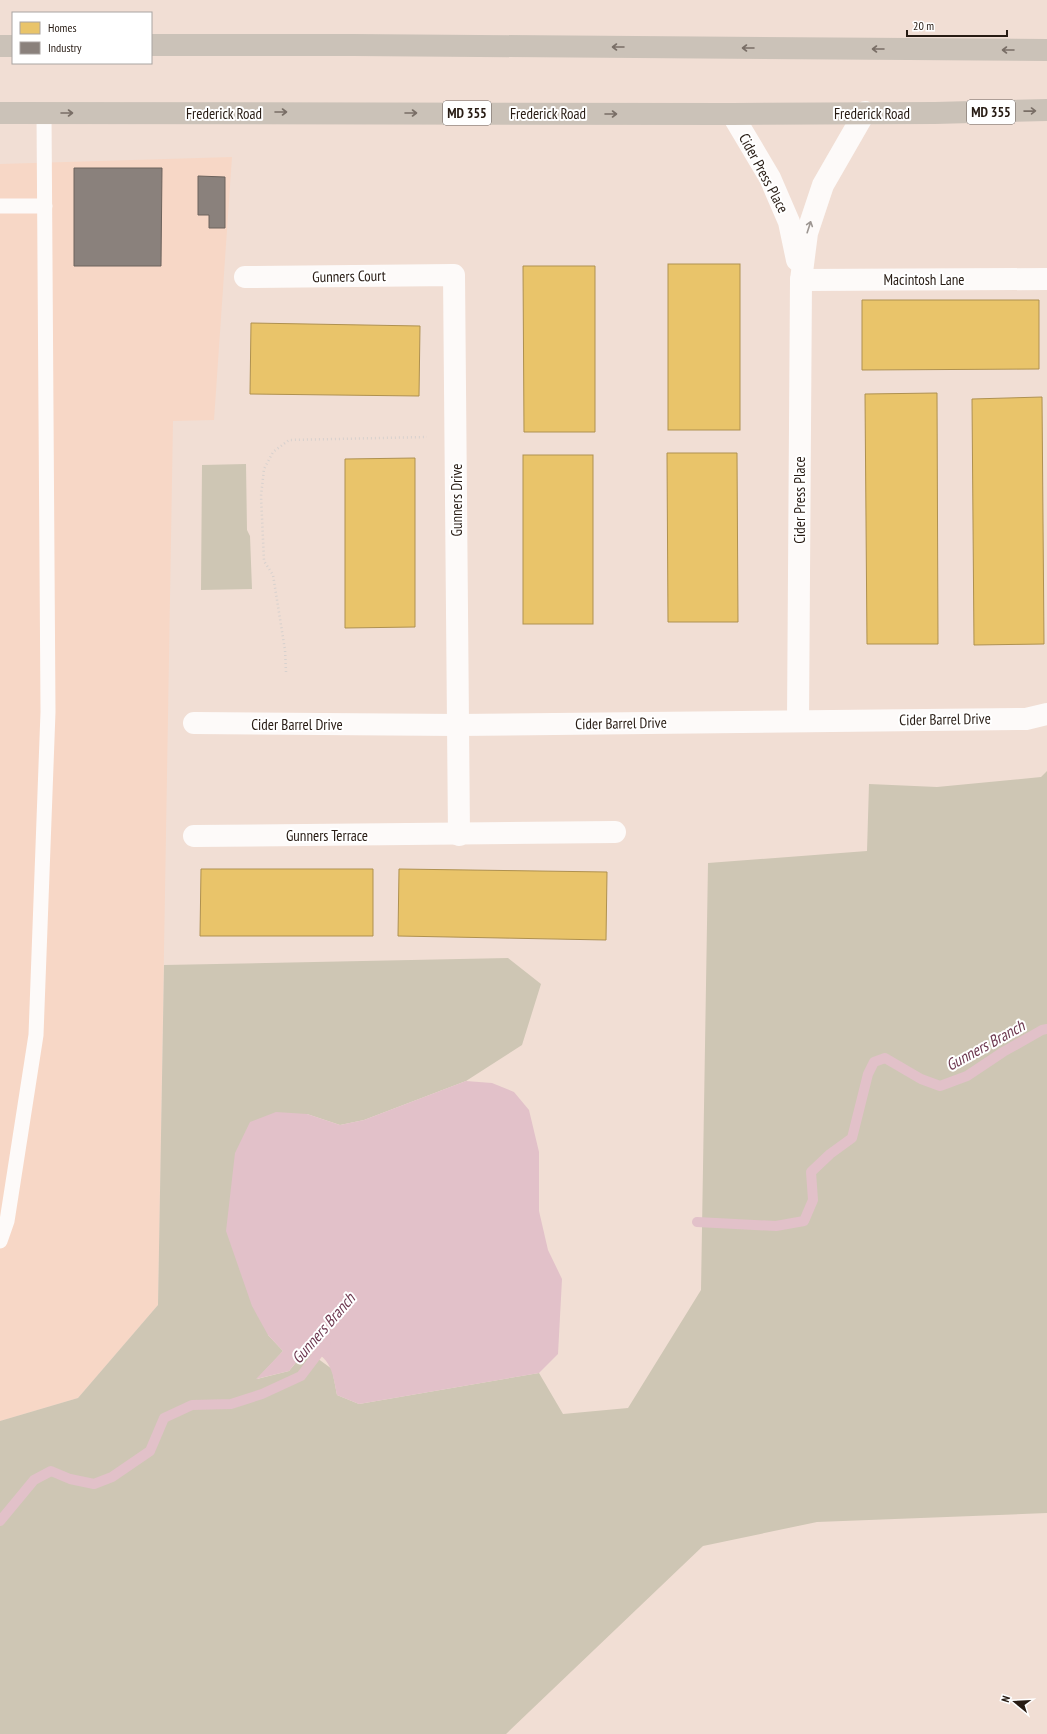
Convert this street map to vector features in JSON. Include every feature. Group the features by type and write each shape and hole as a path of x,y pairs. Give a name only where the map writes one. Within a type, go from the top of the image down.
{"main road":[{"path":"152,45 354,44 1047,50"},
{"path":"0,46 12,46"},
{"name":"Frederick Road","path":"0,113 732,114 865,112 935,113 1047,110"}],"street":[{"name":"Cider Press Place","path":"798,721 801,280 807,233 823,185 865,112"},
{"name":"Cider Press Place","path":"732,114 770,178 789,222 801,280"},
{"name":"Gunners Court","path":"245,277 454,275"},
{"name":"Gunners Drive","path":"454,275 458,725"},
{"name":"Macintosh Lane","path":"801,280 1047,279"},
{"name":"Cider Barrel Drive","path":"194,723 458,725 1026,718 1047,714"},
{"path":"458,725 459,834"},
{"name":"Gunners Terrace","path":"194,836 615,832"}],"lane":[{"path":"0,1241 7,1221 36,1035 48,712 44,113"},
{"path":"0,206 45,206"}],"path":[{"path":"286,672 285,650 273,575 264,561 261,511 264,469 273,452 289,440 455,436"}],"shaded area":[{"path":"232,157 214,420 173,421 158,1305 78,1398 0,1421 0,164"},
{"path":"246,464 247,530 250,536 252,589 201,590 202,465"},
{"path":"1047,771 1047,1513 817,1522 703,1546 506,1734 0,1734 0,1421 78,1398 158,1305 164,965 508,958 541,984 522,1045 466,1081 364,1120 340,1125 307,1114 268,1335 283,1351 257,1379 289,1371 306,1350 332,1369 337,1395 359,1404 539,1373 563,1414 628,1408 701,1290 708,863 867,851 869,784 937,787 1041,777"}],"water":[{"path":"466,1081 492,1083 514,1092 529,1110 539,1152 539,1211 548,1250 562,1279 558,1354 539,1373 359,1404 337,1395 332,1373 326,1360 314,1352 306,1350 289,1371 256,1379 283,1351 268,1335 252,1306 226,1231 235,1153 250,1122 276,1112 307,1114 340,1125 364,1120"}],"building: Homes":[{"path":"668,264 740,264 740,430 668,430"},
{"path":"523,266 595,266 595,432 524,432"},
{"path":"862,300 1039,300 1039,369 862,370"},
{"path":"251,323 420,326 419,396 250,394"},
{"path":"937,393 938,644 867,644 865,394"},
{"path":"1042,397 1044,644 974,645 972,399"},
{"path":"667,453 737,453 738,622 668,622"},
{"path":"523,455 593,455 593,624 523,624"},
{"path":"415,458 415,627 345,628 345,459"},
{"path":"201,869 373,869 373,936 200,936"},
{"path":"399,869 607,872 606,940 398,936"}],"building: Industry":[{"path":"74,168 162,168 161,266 74,266"},
{"path":"198,176 225,177 225,228 209,228 209,215 198,215"}],"waterway":[{"name":"Gunners Branch","path":"697,1222 776,1226 804,1221 813,1200 811,1172 830,1154 852,1138 868,1074 874,1062 885,1058 921,1079 940,1086 967,1076 1003,1052 1042,1030 1047,1029"},
{"name":"Gunners Branch","path":"0,1521 34,1480 51,1471 70,1479 94,1484 112,1477 150,1451 164,1418 192,1405 231,1404 262,1394 301,1376 326,1343"}]}
